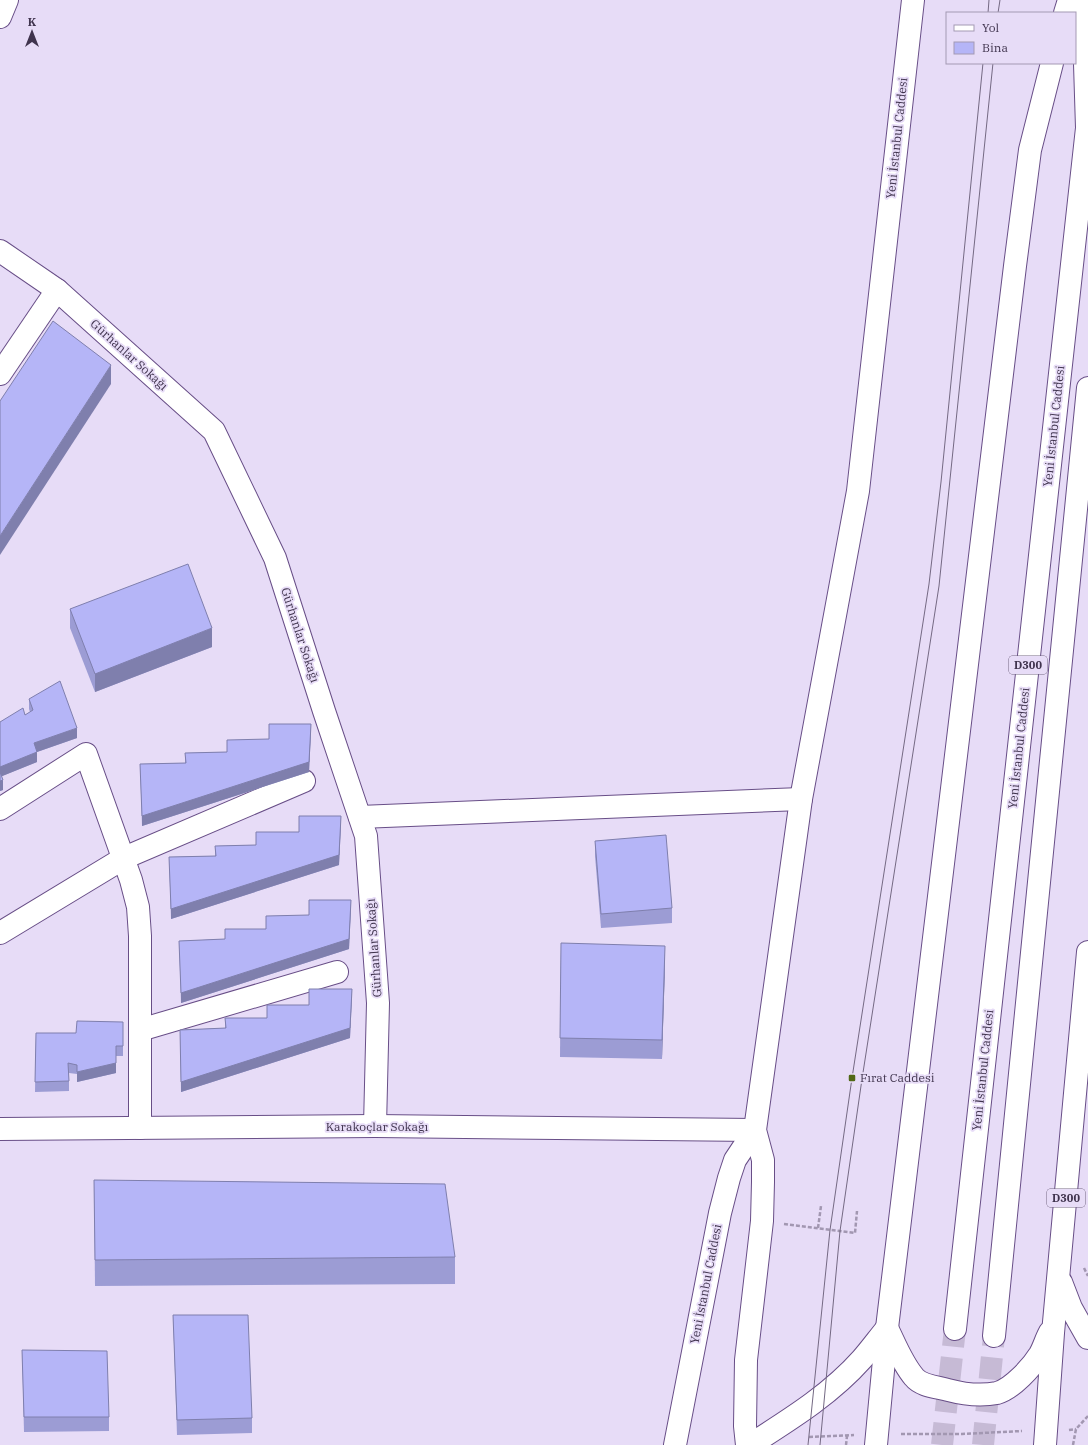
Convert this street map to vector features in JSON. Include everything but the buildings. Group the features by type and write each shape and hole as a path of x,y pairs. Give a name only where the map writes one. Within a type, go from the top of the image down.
{"main road":[{"path":"0,17 7,0"},
{"name":"Yeni İstanbul Caddesi","path":"675,1445 720,1212 735,1160 754,1130 801,799 858,491 913,0"},
{"path":"1065,12 1069,0"},
{"name":"Yeni İstanbul Caddesi","path":"954,1329 1087,128 1083,0"},
{"path":"877,1440 887,1328 1023,204 1030,150 1052,64"},
{"name":"Gürhanlar Sokağı","path":"0,251 57,290 214,431 275,558 366,836 378,1003 375,1126"},
{"path":"0,374 57,290"},
{"name":"D300","path":"994,1336 1088,388"},
{"path":"0,809 86,754 132,880 138,907 140,936 140,1128"},
{"path":"0,933 124,858 304,781"},
{"path":"360,817 801,799"},
{"name":"D300","path":"1045,1438 1054,1320 1088,952"},
{"path":"140,1030 337,972"},
{"name":"Karakoçlar Sokağı","path":"0,1129 375,1126 754,1130"},
{"name":"Yeni İstanbul Caddesi","path":"749,1445 745,1426 746,1360 762,1221 763,1160 754,1130"},
{"path":"1059,1278 1071,1308 1088,1338"},
{"path":"887,1328 904,1361 915,1378 928,1385 954,1392 979,1394 998,1392 1013,1384 1026,1372 1040,1354 1054,1320"},
{"path":"749,1445 813,1403 836,1384 861,1360 887,1328"}],"path":[{"path":"818,1228 821,1206"},
{"path":"762,1221 854,1233 858,1211"},
{"path":"1073,1445 1076,1430 1088,1416"},
{"path":"803,1437 847,1436 877,1440 935,1433 1045,1438 1076,1430"},
{"path":"846,1445 847,1436"}],"tunnel":[{"path":"942,1445 955,1329"},
{"path":"983,1445 994,1336"}],"tram line":[{"path":"988,12 989,0"},
{"path":"998,12 1000,0"},
{"path":"808,1445 830,1230 852,1078 929,584 941,482 983,64"},
{"path":"820,1445 840,1231 862,1079 939,586 993,64"}],"place":[{"name":"Fırat Caddesi","path":"852,1078"}]}
